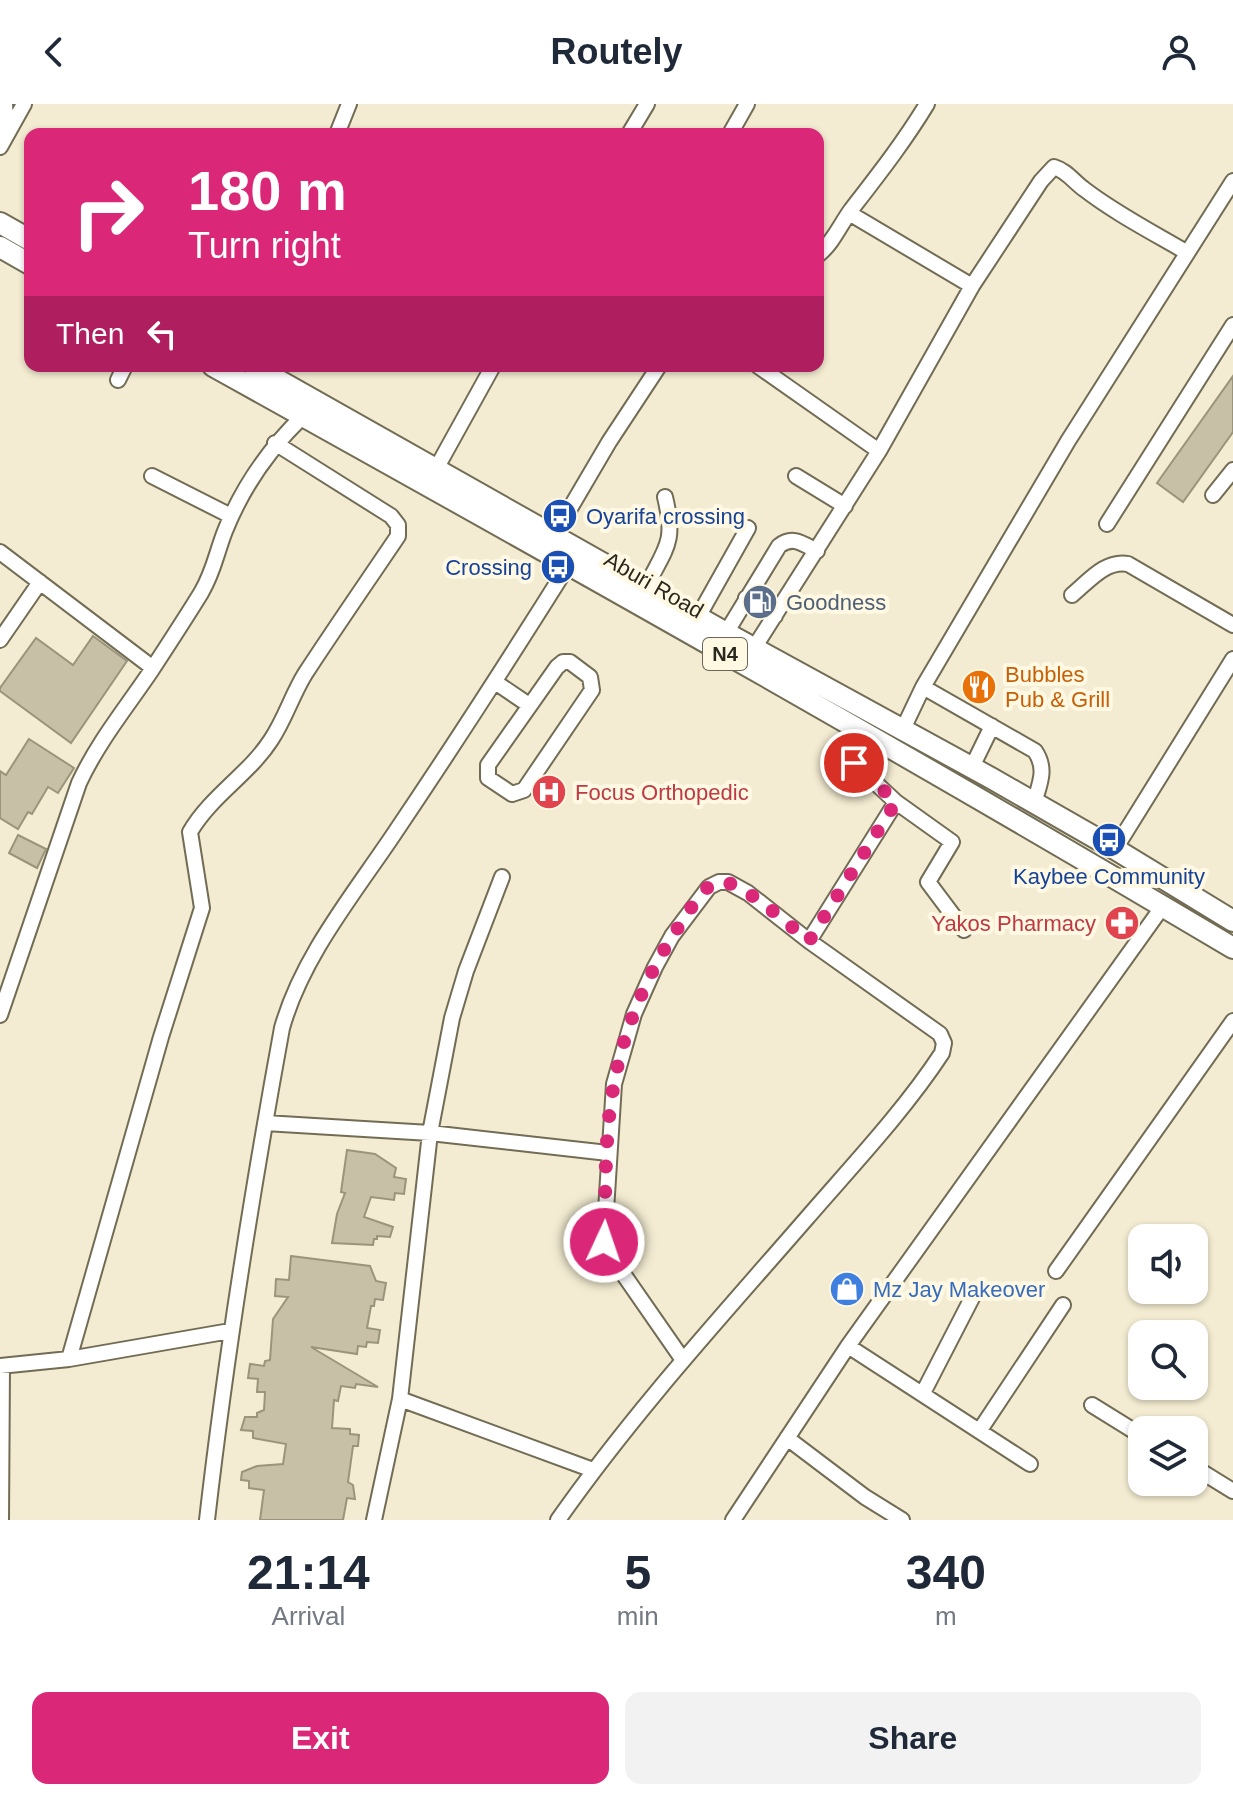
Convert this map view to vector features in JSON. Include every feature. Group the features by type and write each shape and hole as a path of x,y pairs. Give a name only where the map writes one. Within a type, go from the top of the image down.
{"highway":[{"path":"0,223 24,237"},
{"path":"0,247 24,261"},
{"name":"Aburi Road","path":"224,372 569,564 1037,831 1233,948"},
{"name":"Aburi Road","path":"264,372 726,633 972,767 1233,921"},
{"path":"867,736 878,715"}],"street":[{"path":"4,140 5,104"},
{"path":"4,140 24,104"},
{"path":"339,128 349,104"},
{"path":"633,128 647,104"},
{"path":"733,128 747,104"},
{"path":"824,250 904,143 927,104"},
{"path":"754,648 879,451 972,286 1041,181 1054,167 1062,169 1084,189 1122,214 1186,252"},
{"path":"903,729 923,687 1068,441 1233,181"},
{"path":"849,213 972,286"},
{"path":"1107,524 1233,325"},
{"path":"118,380 122,372"},
{"path":"436,469 490,372"},
{"path":"555,534 655,372"},
{"path":"767,372 879,451"},
{"path":"0,1014 79,783 93,753 153,668 215,567 231,516 253,473 275,443 303,416"},
{"path":"69,1359 161,1037 202,908 190,832 195,822 272,739 304,676 398,536 398,525 391,516 275,443"},
{"path":"1213,495 1233,470"},
{"path":"152,476 231,516"},
{"path":"796,476 845,506"},
{"path":"646,587 671,538 672,525 665,497"},
{"path":"698,617 748,528"},
{"path":"726,633 779,546 787,540 794,540 817,551"},
{"path":"0,552 153,668"},
{"path":"1072,595 1106,566 1117,562 1128,564 1233,625"},
{"path":"207,1520 230,1331 265,1123 289,1004 327,934 495,682 569,564"},
{"path":"0,640 40,582"},
{"path":"746,598 775,616"},
{"path":"1115,849 1233,659"},
{"path":"563,662 570,662 590,677 593,683 592,690 524,790 512,794 488,778 486,771 529,705 563,662"},
{"path":"495,682 529,705"},
{"path":"923,687 1035,751 1042,761 1042,774 1034,803"},
{"path":"972,767 992,726"},
{"path":"867,736 854,763 896,802 952,842 928,882 964,930"},
{"path":"809,941 896,802"},
{"path":"374,1520 400,1399 430,1133 452,1018 466,971 502,877"},
{"path":"558,1520 593,1470 683,1360 855,1163 942,1053 944,1043 940,1034 728,882 709,887 672,936 634,1014 614,1084 604,1242 683,1360"},
{"path":"733,1520 848,1346 1163,906"},
{"path":"1056,1271 1233,1021"},
{"path":"265,1123 430,1133 608,1153"},
{"path":"923,1393 973,1296"},
{"path":"980,1430 1063,1305"},
{"path":"1,1520 1,1366 69,1359 230,1331"},
{"path":"848,1346 1030,1464"},
{"path":"400,1399 593,1470"},
{"path":"1092,1405 1128,1427"},
{"path":"787,1438 865,1497 902,1520"},
{"path":"1208,1476 1233,1491"}],"building":[{"path":"1233,376 1233,432 1183,502 1157,483"},
{"path":"93,636 127,661 71,743 0,688 36,638 73,665"},
{"path":"29,739 74,768 58,793 48,787 32,814 28,812 18,829 0,818 0,771 6,775"},
{"path":"18,835 46,849 37,868 9,853"},
{"path":"347,1150 375,1154 396,1168 394,1177 406,1179 404,1194 395,1193 394,1200 371,1197 364,1217 393,1227 390,1237 377,1236 373,1245 332,1243 337,1214 345,1193 341,1192"},
{"path":"291,1256 370,1266 376,1281 386,1283 383,1300 375,1299 374,1306 371,1306 367,1328 380,1330 378,1343 367,1342 366,1347 358,1346 357,1354 311,1347 378,1387 356,1384 355,1388 341,1386 338,1401 334,1400 332,1428 350,1429 350,1434 359,1435 358,1446 353,1446 348,1482 353,1485 355,1499 347,1498 343,1520 260,1520 264,1490 249,1488 249,1481 241,1480 242,1472 257,1466 283,1464 286,1444 253,1438 253,1431 241,1430 245,1417 257,1417 257,1413 264,1410 265,1392 257,1392 258,1379 248,1378 250,1364 264,1366 265,1361 270,1360 273,1319 288,1297 275,1296 276,1279 289,1280"}],"place":[{"name":"Oyarifa crossing","path":"560,516"},
{"name":"Crossing","path":"558,567"},
{"name":"Goodness","path":"760,602"},
{"name":"Bubbles Pub & Grill","path":"979,687"},
{"name":"Focus Orthopedic","path":"549,792"},
{"name":"Kaybee Community","path":"1109,840"},
{"name":"Yakos Pharmacy","path":"1122,923"},
{"name":"Mz Jay Makeover","path":"847,1289"}],"route":[{"path":"604,1242 614,1084 634,1014 655,967 697,900 709,887 719,882 728,882 748,893 809,941 896,802 854,763"}]}
